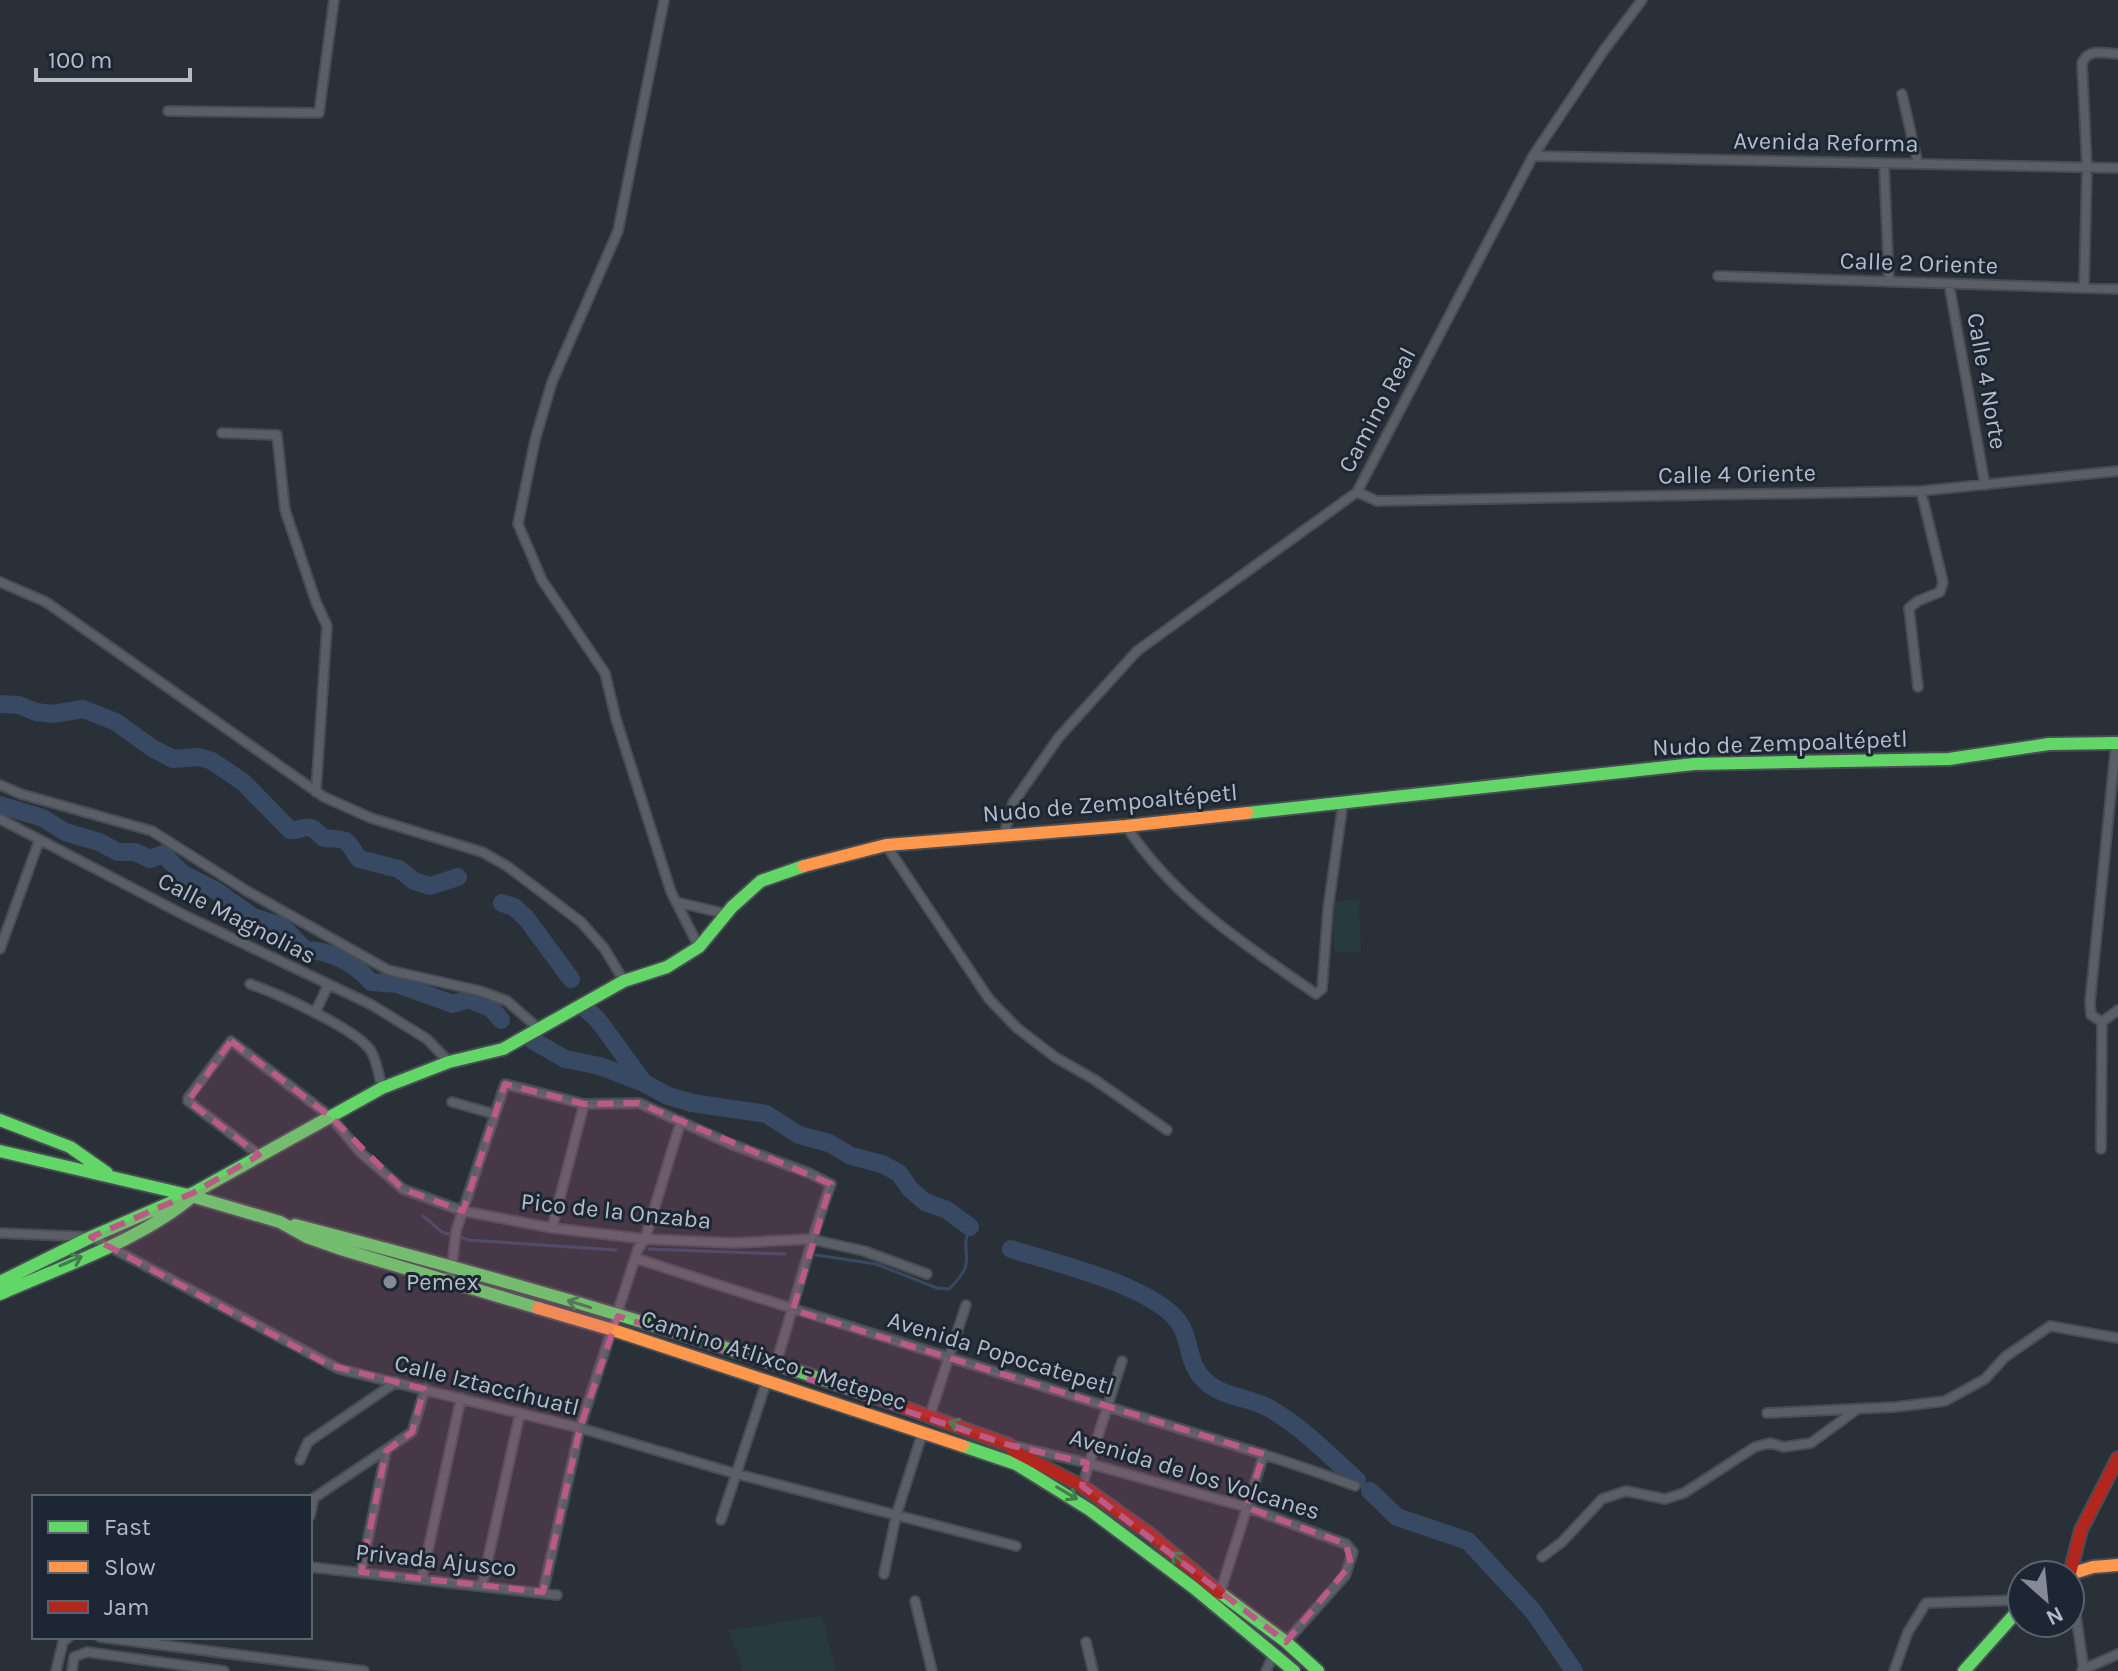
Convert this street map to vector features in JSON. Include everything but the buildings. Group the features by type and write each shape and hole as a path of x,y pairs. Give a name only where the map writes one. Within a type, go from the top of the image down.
{"main road":[{"name":"Nudo de Zempoaltépetl","path":"192,1195 382,1088 449,1062 503,1049 624,981 667,967 699,947 761,881 806,865 886,845 1126,826 1694,764 1949,759 2049,744 2117,743"},
{"path":"0,1120 48,1137 94,1161 110,1175"},
{"path":"0,1151 192,1195"},
{"path":"0,1282 91,1237 192,1195"},
{"path":"0,1294 173,1213 192,1195"},
{"name":"Camino Atlixco - Metepec","path":"192,1195 280,1222 307,1237 344,1250 613,1330 1016,1464 1070,1494 1110,1522 1294,1671"},
{"path":"280,1222 452,1266 776,1363 1009,1445 1014,1451 1082,1486 1151,1535 1220,1593 1288,1639 1318,1671"},
{"path":"2071,1559 2118,1458"},
{"path":"2086,1569 2118,1565"},
{"path":"1964,1671 2006,1624"}],"street":[{"path":"168,111 319,113 334,0"},
{"path":"664,0 618,231 552,382 535,440 518,524 542,580 605,673 616,719 676,902 699,947"},
{"name":"Camino Real","path":"1004,835 1013,803 1059,737 1137,651 1357,492 1533,156 1604,50 1642,0"},
{"path":"2084,288 2087,168 2082,63 2086,55 2092,52 2118,54"},
{"path":"1902,94 1918,164"},
{"name":"Avenida Reforma","path":"1533,156 2118,168"},
{"path":"1884,164 1889,282"},
{"name":"Calle 2 Oriente","path":"1718,276 2118,289"},
{"name":"Calle 4 Norte","path":"1949,284 1985,485"},
{"path":"222,433 277,435 285,510 327,626 316,792"},
{"name":"Calle 4 Oriente","path":"1357,492 1377,501 1921,491 2118,471"},
{"path":"1918,687 1909,608 1940,592 1943,582 1921,491"},
{"path":"0,582 46,602 316,792 371,818 482,852 507,866 581,922 604,948 624,981"},
{"path":"2102,1022 2091,1015 2090,1002 2117,743"},
{"path":"0,785 21,794 152,831 247,891 388,970 480,991 507,1001 538,1028"},
{"path":"1126,826 1145,854 1205,916 1316,994 1322,989 1328,909 1343,803"},
{"name":"Calle Magnolias","path":"0,819 372,1005 427,1039 449,1062"},
{"path":"0,949 39,841"},
{"path":"886,845 989,999 1017,1028 1055,1057 1095,1080 1167,1130"},
{"path":"676,902 727,914"},
{"path":"250,984 315,1013 363,1043 372,1053 382,1088"},
{"path":"315,1013 328,985"},
{"path":"2102,1022 2118,1010"},
{"path":"2101,1149 2102,1022"},
{"name":"Pico de la Onzaba","path":"259,1155 188,1101 231,1041 331,1117 360,1152 403,1189 463,1211 552,1228 645,1239 735,1243 810,1239 864,1251 927,1274"},
{"path":"448,1280 454,1239 505,1084 584,1104 639,1103 831,1184 810,1239 776,1363"},
{"path":"452,1102 494,1114"},
{"path":"552,1228 584,1104"},
{"path":"543,1592 580,1428 635,1258 645,1239 681,1121"},
{"path":"0,1233 91,1237"},
{"name":"Calle Iztaccíhuatl","path":"91,1237 286,1339 329,1365 580,1428 737,1474 1016,1546"},
{"name":"Avenida Popocatepetl","path":"635,1258 793,1310 1264,1454 1355,1486"},
{"path":"930,1415 966,1305"},
{"path":"1767,1413 1857,1410 1945,1401 1985,1379 2005,1357 2050,1326 2118,1338"},
{"path":"1082,1486 1122,1361"},
{"path":"721,1520 767,1380"},
{"path":"300,1460 308,1442 396,1382"},
{"path":"312,1507 314,1498 412,1432 425,1389"},
{"path":"422,1578 461,1398"},
{"path":"1542,1557 1562,1542 1602,1499 1626,1491 1665,1499 1684,1493 1755,1447 1770,1443 1784,1447 1811,1443 1857,1410"},
{"path":"482,1586 520,1413"},
{"path":"884,1574 896,1516 923,1431"},
{"name":"Avenida de los Volcanes","path":"1009,1445 1246,1507 1346,1544 1353,1552 1345,1576 1288,1639"},
{"path":"361,1572 386,1451"},
{"path":"1220,1593 1264,1454"},
{"name":"Privada Ajusco","path":"312,1567 557,1595"},
{"path":"1894,1671 1908,1632 1926,1603 2006,1600"},
{"path":"915,1601 932,1671"},
{"path":"56,1671 63,1642 67,1639"},
{"path":"115,1639 364,1671"},
{"path":"2078,1639 2083,1670 2118,1654"},
{"path":"1086,1642 1093,1671"},
{"path":"72,1671 74,1657 87,1652 226,1671 231,1654"},
{"path":"1266,1671 1274,1654"}],"highlighted area":[{"path":"231,1041 331,1117 403,1189 463,1211 505,1084 584,1104 639,1103 831,1184 793,1310 1264,1454 1246,1507 1346,1544 1351,1564 1286,1642 1082,1486 1087,1463 1009,1445 618,1316 580,1428 543,1592 361,1572 386,1451 412,1432 424,1389 329,1365 91,1237 193,1193 259,1155 188,1101"}],"green space":[{"path":"1359,900 1361,952 1334,953 1332,902"},
{"path":"822,1616 836,1671 743,1671 729,1630"}],"waterway":[{"path":"0,704 19,705 36,712 53,714 83,709 116,722 173,759 199,757 212,761 243,782 290,830 308,827 324,838 343,840 359,859 399,869 414,881 430,886 458,877"},
{"path":"0,805 43,818 65,832 99,842 118,852 135,852 150,859 163,854 183,874 215,890 253,917 282,926 305,950 324,952 342,959 371,982 397,984 453,1004 468,999 491,1008 501,1020"},
{"path":"502,903 514,907 526,918 571,979"},
{"path":"586,1009 598,1020 644,1083 668,1096 692,1103 766,1114 799,1135 829,1143 851,1156 882,1164 899,1173 910,1189 925,1202 947,1210 970,1227"},
{"path":"532,1040 565,1059 600,1066 644,1083"},
{"path":"423,1216 442,1232 452,1235"},
{"path":"816,1255 876,1264 937,1288 949,1289 964,1270 970,1227"},
{"path":"459,1236 468,1240 616,1250"},
{"path":"649,1249 785,1254"},
{"path":"1011,1249 1124,1286 1165,1308 1183,1329 1193,1362 1202,1378 1223,1392 1260,1404 1280,1415 1357,1480"},
{"path":"1370,1491 1397,1517 1468,1541 1533,1611 1574,1671"}],"traffic: fast":[{"path":"1247,813 1694,764 1949,759 2049,744 2118,743"},
{"path":"0,1282 91,1237 195,1192 382,1088 449,1062 503,1049 624,981 667,967 699,947 732,907 761,881 804,866"},
{"path":"0,1120 70,1147 107,1173"},
{"path":"0,1151 188,1195 280,1222 307,1237 344,1250 538,1308"},
{"path":"0,1294 126,1239 193,1196"},
{"path":"295,1225 585,1305 872,1396"},
{"path":"963,1446 1016,1464 1090,1510 1194,1588 1294,1671"},
{"path":"1220,1593 1286,1642 1318,1671"},
{"path":"1964,1671 2006,1624"}],"traffic: slow":[{"path":"804,866 886,845 1247,813"},
{"path":"538,1308 963,1446"},
{"path":"2086,1569 2118,1565"}],"traffic: jam":[{"path":"872,1396 1009,1445 1014,1451 1082,1486 1151,1535 1220,1593"},
{"path":"2074,1559 2081,1530 2118,1458"}],"place":[{"name":"Pemex","path":"390,1282"}]}
